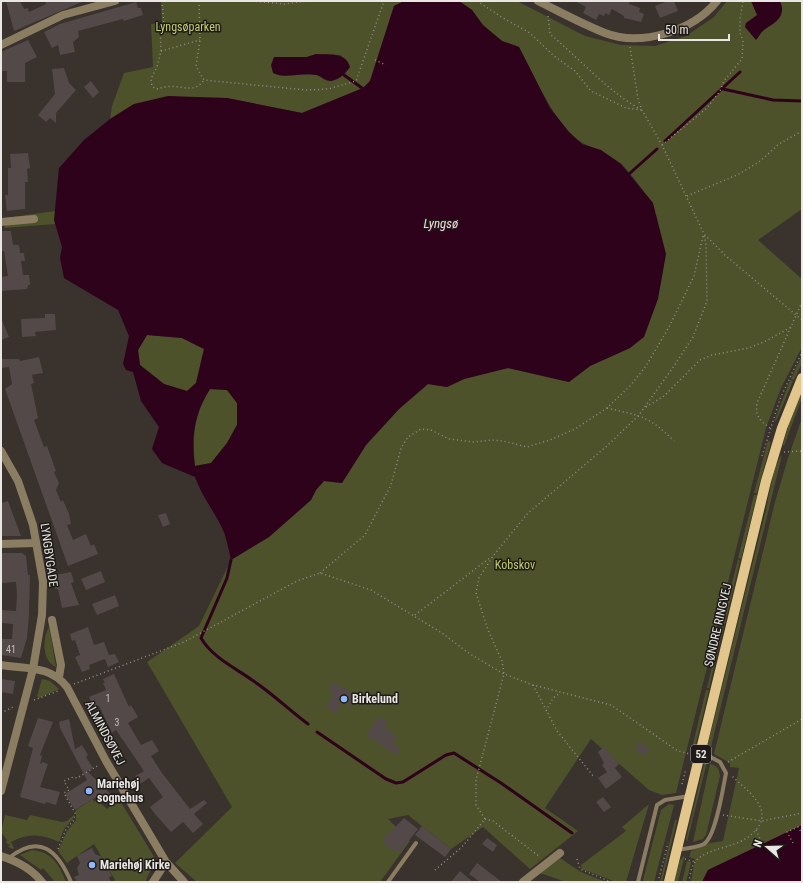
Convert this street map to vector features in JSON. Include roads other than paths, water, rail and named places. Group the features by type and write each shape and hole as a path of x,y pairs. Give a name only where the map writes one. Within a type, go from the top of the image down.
{"main road":[{"name":"SØNDRE RINGVEJ","path":"669,882 764,489 780,435 802,378"}],"street":[{"path":"1,45 63,15 115,1"},
{"path":"538,1 606,33 628,37 665,34 690,23 717,1"},
{"path":"1,222 34,220"},
{"name":"LYNGBYGADE","path":"1,451 18,481 33,525 43,582 33,669 1,791"},
{"path":"1,544 36,543"},
{"path":"52,620 62,665 59,678"},
{"name":"ALMINDSØVEJ","path":"1,665 40,669 59,678 67,687 106,761 166,862 184,882"},
{"path":"523,882 560,853"},
{"path":"5,857 36,874 42,882"},
{"path":"154,882 166,862"}],"lane":[{"path":"677,850 698,846 704,843 712,833 726,773 720,762 700,755"},
{"path":"638,882 657,805 664,800 690,796"},
{"path":"388,882 416,843"},
{"path":"5,857 20,850 41,846 55,855 65,869 71,882"}],"water":[{"name":"Lyngsø","path":"404,1 459,1 472,10 483,25 502,41 519,47 550,108 569,132 582,144 601,150 621,164 653,203 666,254 658,299 644,337 630,348 590,366 569,382 508,368 464,379 447,387 428,384 399,409 366,445 342,483 324,481 316,490 311,500 269,537 231,560 224,532 201,491 195,477 162,463 152,449 159,427 141,401 133,372 126,370 123,364 129,336 118,310 64,278 60,258 62,247 54,220 59,168 84,140 110,119 134,104 168,96 227,98 302,113 363,88 370,81 394,6","holes":["147,335 182,338 204,349 196,383 187,391 164,384 140,365 138,350","210,389 227,390 237,403 237,425 227,443 211,463 195,466 193,446 195,426 200,407"]},
{"path":"751,1 780,1 782,7 781,15 776,22 763,31 756,40 745,27 746,23 757,15"},
{"path":"316,54 337,55 345,59 350,67 342,76 331,81 311,74 284,76 273,73 271,65 274,57 307,57"},
{"path":"802,825 802,882 702,882 708,870"}],"waterway":[{"path":"665,141 740,72"},
{"path":"344,75 362,88"},
{"path":"723,89 773,100 802,101"},
{"path":"629,174 657,149"},
{"path":"231,560 227,578 201,638 206,645 224,662 259,685 308,724"},
{"path":"317,732 386,779 396,783 403,782 446,755 454,753 501,783 572,833"}],"place":[{"name":"Birkelund","path":"344,699"},
{"name":"Mariehøj sognehus","path":"89,791"},
{"name":"Mariehøj Kirke","path":"92,865"}],"park label":[{"name":"Lyngsøparken","path":"188,27"},
{"name":"Kobskov","path":"515,565"}]}
